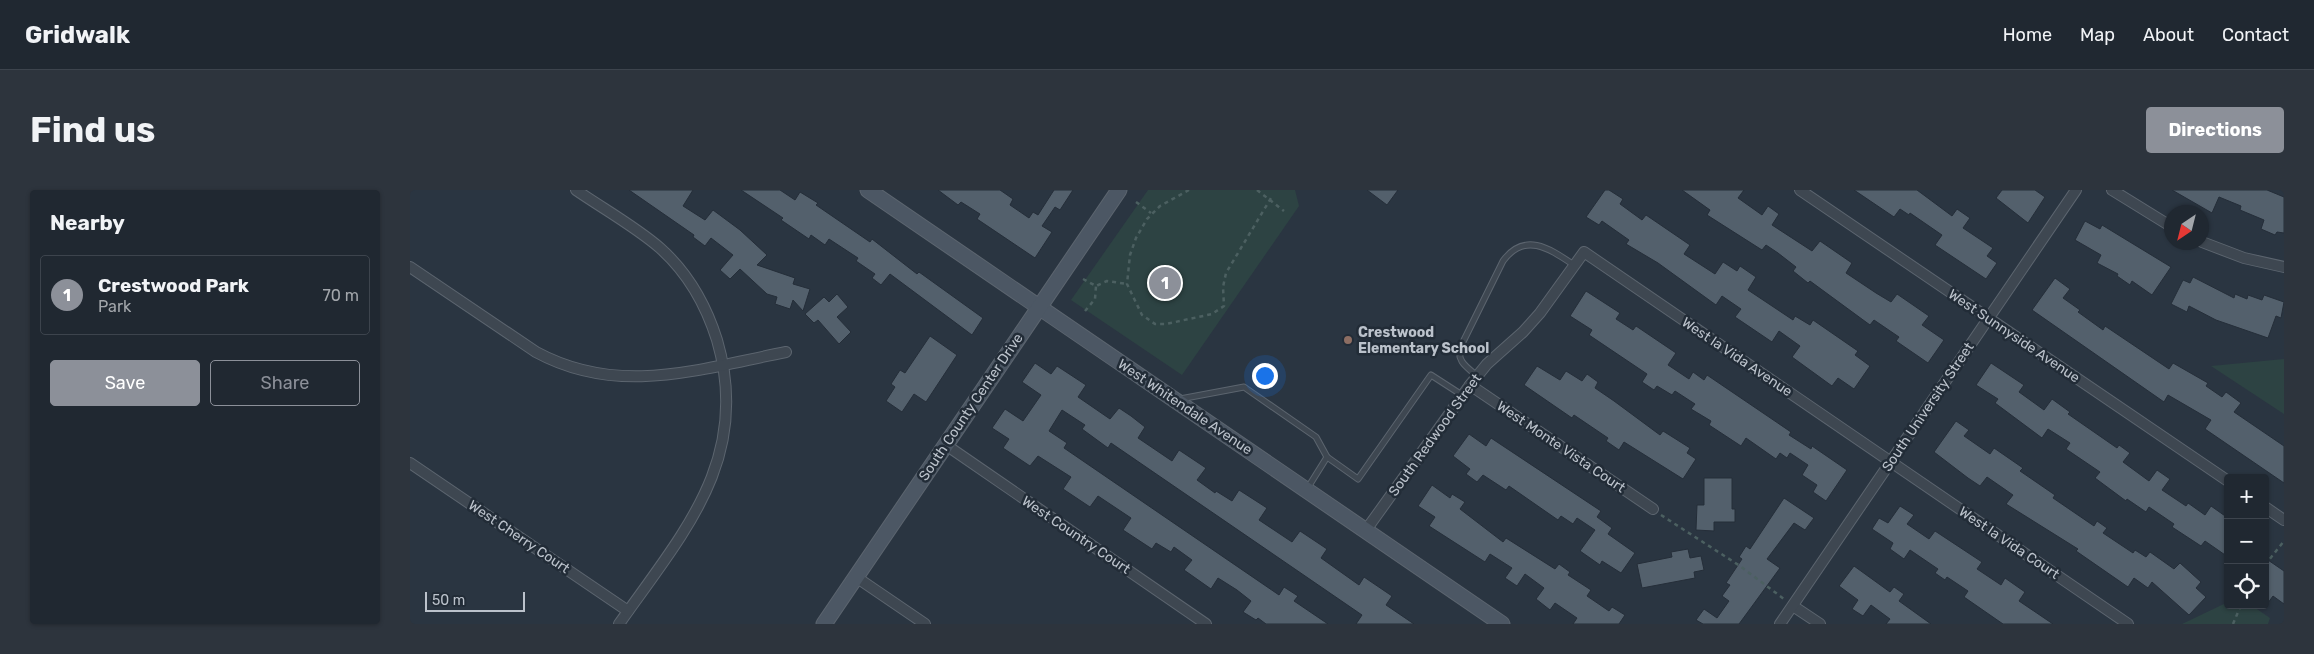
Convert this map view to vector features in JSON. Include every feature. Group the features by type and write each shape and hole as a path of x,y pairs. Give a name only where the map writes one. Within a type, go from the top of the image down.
{"street":[{"path":"576,190 659,248 682,272 705,306 724,364 727,396 726,422 714,473 705,496 693,517 619,624"},
{"name":"West Whitendale Avenue","path":"868,190 1502,624"},
{"name":"South County Center Drive","path":"824,624 1038,306 1119,190"},
{"name":"West Sunnyside Avenue","path":"1800,190 2224,478"},
{"name":"South University Street","path":"1780,624 2076,190"},
{"path":"2112,190 2164,222"},
{"path":"2209,245 2244,258 2284,267"},
{"name":"South Redwood Street","path":"1366,530 1462,395 1487,364 1523,332 1540,313 1584,252"},
{"name":"West la Vida Avenue","path":"1584,252 1891,462"},
{"path":"410,267 536,352 558,364 581,371 613,377 636,378 786,352"},
{"name":"West Monte Vista Court","path":"1470,385 1653,509"},
{"name":"West Country Court","path":"946,445 1206,624"},
{"name":"West la Vida Court","path":"1891,462 2128,624"},
{"name":"West Cherry Court","path":"410,463 628,611"},
{"path":"2269,510 2284,520"},
{"path":"856,577 925,624"},
{"path":"1793,606 1820,624"}],"lane":[{"path":"1477,376 1462,363 1459,356 1460,348 1503,260 1510,252 1519,246 1533,244 1552,252 1574,266"},
{"path":"1175,400 1244,387 1316,437 1327,457 1358,479 1431,375 1462,395"},
{"path":"1306,490 1327,457"}],"path":[{"path":"1189,190 1151,213 1136,238 1130,254 1127,284 1142,316 1155,324 1166,324 1212,314 1224,306 1226,272 1270,198"},
{"path":"1257,190 1284,210"},
{"path":"1136,202 1151,213"},
{"path":"1083,279 1096,286"},
{"path":"1096,286 1107,281 1127,284"},
{"path":"1085,311 1095,299 1096,286"},
{"path":"1653,509 1740,566 1793,606"},
{"path":"2266,564 2284,541"},
{"path":"2233,624 2239,609"}],"green space":[{"path":"1148,190 1295,190 1299,206 1182,375 1071,300"},
{"path":"2284,359 2284,414 2211,366"},
{"path":"2224,604 2224,609 2257,609 2270,618 2268,624 2182,624"}],"building":[{"path":"629,190 693,190 683,206 705,220 713,210 740,230 767,255 757,265 795,278 793,284 810,289 803,311 793,300 790,309 775,304 777,297 767,294 740,269 730,279 720,270 733,255 711,238 705,246 693,237 694,235"},
{"path":"741,190 780,190 795,200 800,192 818,203 816,205 870,242 872,239 917,274 919,272 983,318 972,335 890,274 881,285 872,278 875,274 856,261 858,258 829,239 825,245 811,235 809,239 781,220 783,218"},
{"path":"938,190 1000,190 1013,199 1010,205 1029,218 1033,212 1038,215 1054,190 1073,190 1060,210 1055,207 1042,226 1052,232 1035,258 977,219 980,214 961,202 958,205"},
{"path":"1367,190 1398,190 1387,205"},
{"path":"1605,190 1609,190 1623,199 1620,204 1642,220 1646,215 1690,245 1684,254 1715,274 1723,262 1737,271 1740,266 1756,277 1748,290 1793,320 1795,316 1810,325 1813,320 1858,351 1855,355 1870,366 1854,389 1838,378 1832,386 1792,357 1800,346 1779,331 1772,342 1735,317 1741,309 1722,296 1716,305 1658,263 1626,244 1629,240 1602,221 1599,225 1586,217"},
{"path":"1682,190 1744,190 1738,198 1762,215 1768,206 1779,214 1772,225 1812,251 1820,241 1852,263 1846,273 1891,302 1897,294 1929,316 1922,325 1944,340 1928,363 1896,341 1899,337 1874,320 1870,325 1810,281 1808,283 1793,271 1796,267 1778,253 1766,245 1762,250 1707,215 1710,210"},
{"path":"1854,190 1917,190 1952,216 1957,209 1970,218 1963,228 1993,248 1987,256 1997,263 1986,279 1935,245 1942,235 1910,213 1909,215 1900,209 1894,217"},
{"path":"2002,190 2035,190 2045,197 2028,223 1996,198"},
{"path":"2172,190 2267,190 2284,197 2284,233 2277,232 2275,235 2261,229 2264,220 2240,210 2241,206 2219,197 2212,213 2209,211 2209,205 2198,205"},
{"path":"2085,221 2100,229 2102,225 2171,267 2152,295 2132,281 2130,285 2117,276 2118,274 2097,263 2101,255 2075,240"},
{"path":"2193,277 2234,298 2235,294 2247,299 2248,295 2262,300 2264,295 2284,302 2281,318 2276,316 2268,338 2216,320 2189,306 2187,312 2171,304 2183,280 2190,283"},
{"path":"2055,278 2070,289 2063,298 2080,310 2078,312 2103,330 2105,326 2169,369 2173,363 2208,383 2206,386 2222,397 2226,392 2241,403 2234,412 2284,446 2284,483 2205,429 2211,420 2168,395 2164,402 2032,310"},
{"path":"1586,291 1620,313 1616,319 1633,330 1636,326 1676,353 1668,365 1689,379 1693,372 1704,380 1707,375 1791,432 1789,435 1811,449 1812,446 1847,470 1826,501 1813,492 1817,485 1802,475 1808,465 1790,453 1787,458 1780,453 1776,459 1746,438 1741,446 1709,425 1711,421 1691,409 1695,404 1675,391 1672,395 1657,386 1654,390 1642,382 1647,374 1589,335 1592,330 1570,316"},
{"path":"837,294 848,307 837,317 851,332 839,344 818,320 814,323 805,314 824,297 829,302"},
{"path":"930,336 957,355 926,402 914,394 902,412 886,401 895,387 891,384 900,370 905,373"},
{"path":"1035,363 1051,374 1057,366 1086,385 1078,397 1110,419 1119,408 1131,416 1145,427 1138,438 1172,461 1179,450 1206,468 1197,480 1215,493 1216,491 1232,501 1239,490 1267,508 1259,520 1292,542 1300,531 1327,549 1321,558 1359,585 1364,577 1392,596 1386,605 1414,624 1356,624 1362,615 1111,443 1108,448 1082,429 1085,425 1062,410 1049,431 1067,443 1064,448 1279,595 1284,587 1298,596 1294,601 1328,624 1266,624 1258,618 1256,620 1243,612 1251,601 1218,578 1211,589 1184,570 1192,560 1174,547 1171,552 1156,543 1152,549 1123,530 1131,518 1098,496 1090,507 1063,489 1071,477 1038,456 1030,466 1003,448 1009,439 992,428 1005,409 1023,421 1041,395 1022,382"},
{"path":"1991,363 2024,385 2019,392 2044,410 2052,399 2070,412 2068,414 2117,448 2119,445 2130,453 2123,462 2149,481 2157,470 2170,479 2162,490 2186,506 2188,503 2205,515 2211,506 2224,515 2224,554 2205,541 2201,546 2172,527 2174,524 2149,507 2146,512 2127,499 2126,501 2095,478 2100,472 2066,449 2070,443 2048,429 2042,438 1995,403 1998,399 1976,385"},
{"path":"1537,366 1560,380 1566,371 1582,381 1587,374 1598,382 1595,388 1660,435 1663,431 1690,448 1687,453 1696,459 1683,479 1624,442 1619,450 1606,441 1608,438 1574,415 1572,418 1524,385"},
{"path":"1956,421 1969,430 1964,436 1990,454 1994,448 2023,468 2020,471 2055,495 2053,498 2094,526 2097,521 2107,528 2103,533 2133,553 2135,550 2146,557 2150,552 2174,569 2180,563 2201,582 2196,588 2206,597 2189,615 2152,582 2148,588 2134,578 2128,587 2076,551 2078,549 2006,504 2013,495 1987,477 1980,486 1968,478 1934,452"},
{"path":"1469,434 1486,446 1491,438 1601,511 1597,517 1612,528 1608,534 1635,553 1621,573 1602,561 1600,565 1580,551 1595,530 1577,518 1573,524 1561,516 1558,520 1509,486 1506,490 1483,475 1477,482 1466,474 1470,469 1453,456"},
{"path":"1704,478 1732,478 1732,509 1735,509 1735,522 1714,522 1714,531 1696,530 1697,505 1704,505"},
{"path":"1432,485 1450,498 1452,494 1465,502 1460,509 1503,542 1506,538 1555,569 1559,564 1570,572 1568,575 1591,590 1587,596 1609,611 1612,607 1625,615 1619,624 1573,624 1577,618 1555,603 1550,610 1536,599 1544,588 1525,574 1517,586 1505,578 1512,568 1490,554 1485,562 1429,526 1435,517 1418,506"},
{"path":"1784,498 1814,518 1805,530 1794,523 1767,559 1780,568 1739,624 1703,624 1696,620 1704,609 1717,618 1729,601 1722,596 1730,585 1726,583 1742,559 1739,557 1746,546 1750,549"},
{"path":"1900,506 1914,515 1907,524 1929,539 1935,531 1982,562 1977,569 2001,585 2005,578 2025,592 2019,601 2053,624 2003,624 1964,597 1968,591 1947,577 1945,580 1935,573 1938,569 1910,550 1904,559 1890,549 1893,543 1872,529 1879,518 1888,523"},
{"path":"1688,549 1690,558 1701,556 1704,570 1694,572 1695,578 1642,588 1637,564 1672,557 1671,552"},
{"path":"2269,561 2284,571 2284,604 2273,596 2269,602"},
{"path":"1854,566 1890,592 1894,587 1904,594 1899,601 1931,624 1886,624 1890,619 1871,605 1863,616 1852,609 1858,600 1839,586"}],"place":[{"name":"Crestwood Park","path":"1165,283"},
{"name":"Crestwood Elementary School","path":"1348,340"}]}
